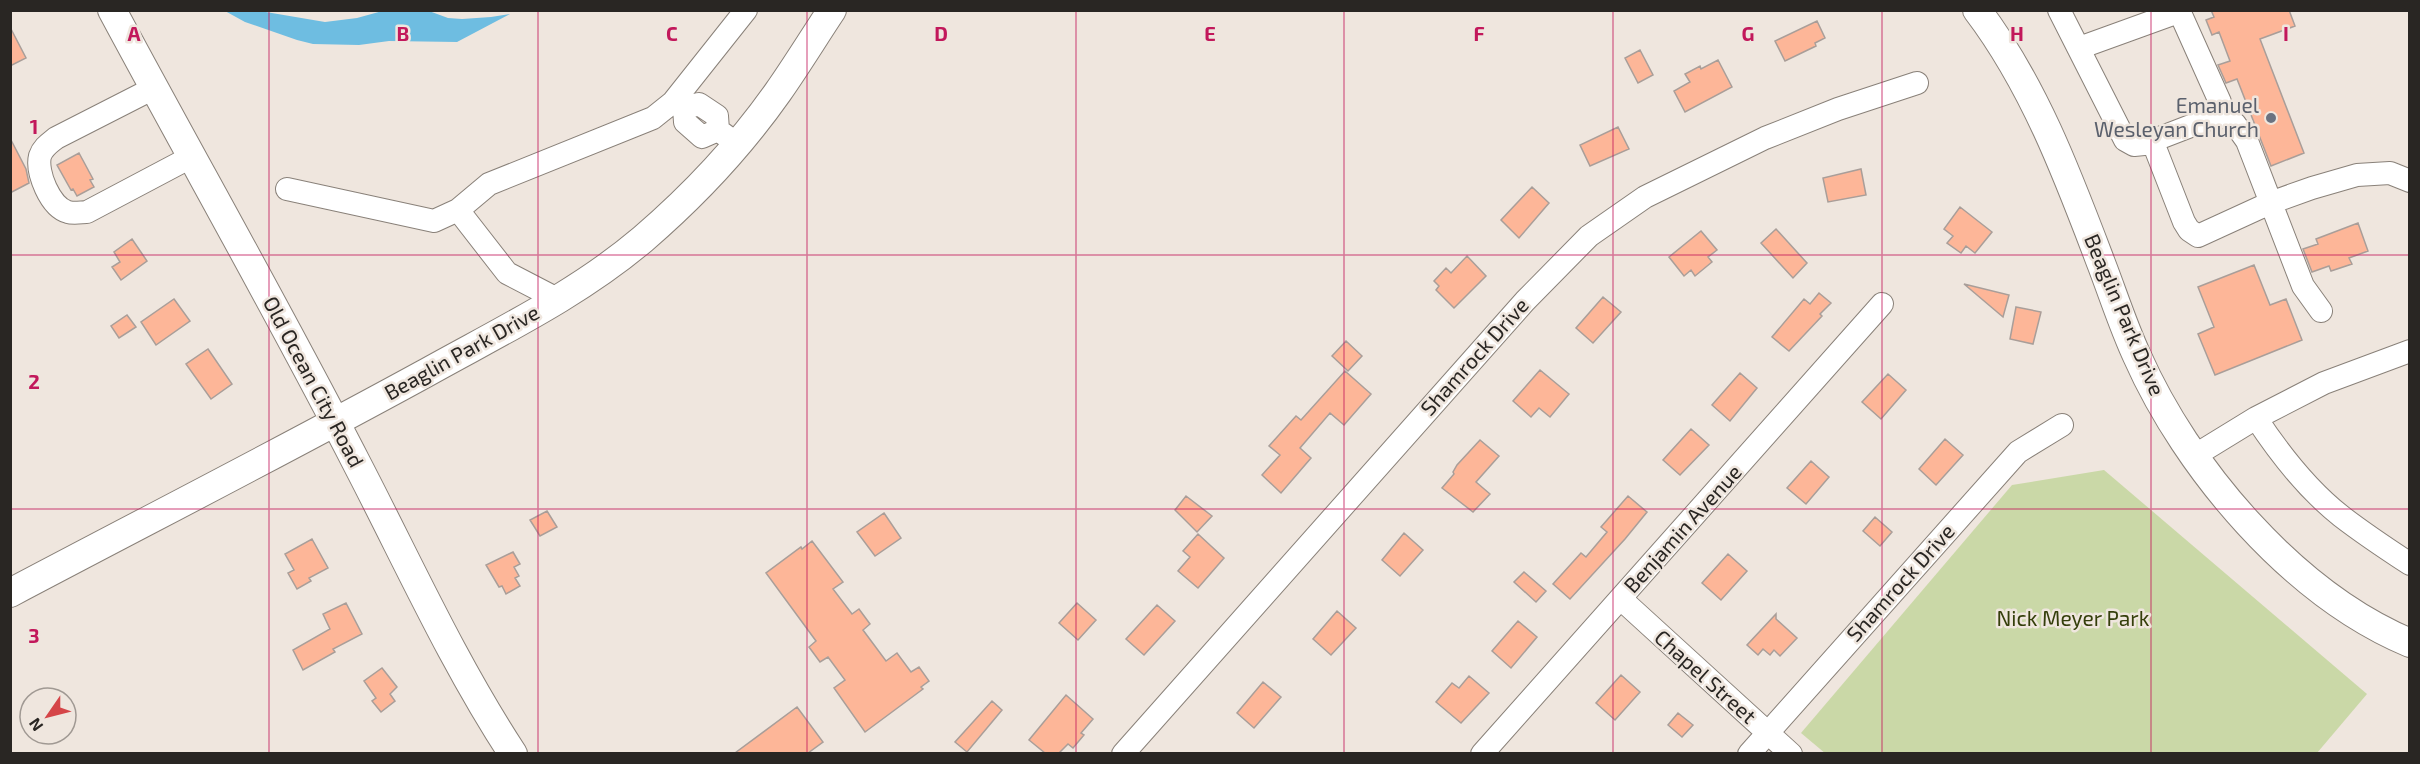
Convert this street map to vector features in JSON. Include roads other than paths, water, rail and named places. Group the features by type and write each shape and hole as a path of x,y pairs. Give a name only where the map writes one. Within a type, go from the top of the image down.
{"main road":[{"name":"Old Ocean City Road","path":"112,10 335,422 484,710 513,753"},
{"name":"Beaglin Park Drive","path":"10,593 335,422 559,300 619,259 693,193 728,137 777,92 832,10"},
{"name":"Beaglin Park Drive","path":"1977,10 2005,51 2037,109 2068,178 2136,354 2152,388 2194,456 2237,512 2285,560 2338,602 2405,647"}],"street":[{"path":"679,105 746,10"},
{"path":"2059,10 2125,140 2134,145 2152,141 2214,117 2219,111 2220,102 2181,15 2173,14 2079,48"},
{"name":"Shamrock Drive","path":"1123,753 1525,301 1589,237 1645,197 1713,163 1838,109 1917,83"},
{"path":"153,88 56,138 43,149 39,159 43,181 58,206 69,212 87,212 191,157"},
{"path":"287,189 434,221 458,210 489,184 653,118 679,105 699,104 717,116 728,137"},
{"path":"2219,111 2235,124 2247,141 2303,286 2320,311"},
{"path":"2152,141 2184,222 2189,230 2198,236 2270,203 2357,175 2390,173 2409,181"},
{"path":"458,210 507,273 559,300"},
{"name":"Benjamin Avenue","path":"1482,753 1882,304"},
{"path":"2194,456 2256,418 2324,383 2409,351"},
{"path":"2256,418 2273,444 2308,484 2340,515 2409,564"},
{"name":"Shamrock Drive","path":"1749,753 2018,452 2062,425"},
{"name":"Chapel Street","path":"1621,599 1791,753"}],"water":[{"path":"386,10 429,11 448,18 462,19 510,14 457,42 389,41 359,45 313,44 297,40 245,22 225,11 260,11 325,22 357,18"}],"place":[{"name":"Emanuel Wesleyan Church","path":"2271,118"}],"park label":[{"name":"Nick Meyer Park","path":"2073,619"}]}
